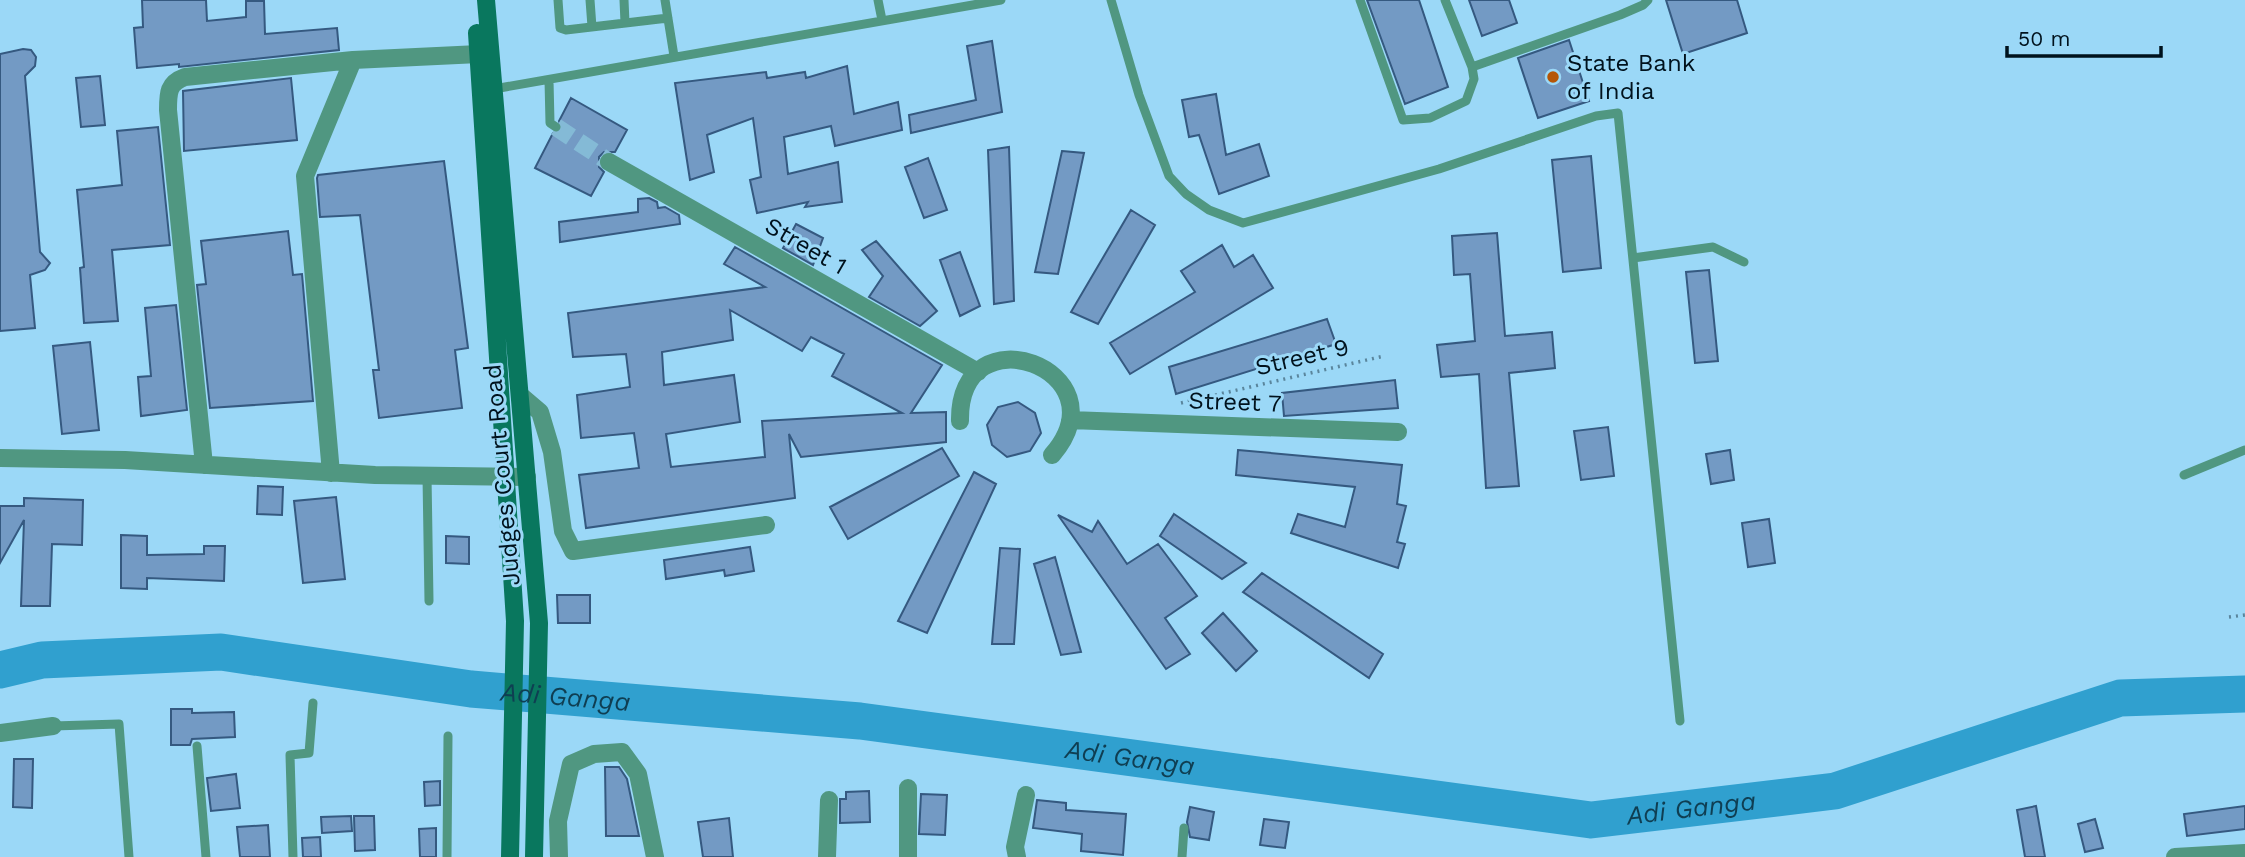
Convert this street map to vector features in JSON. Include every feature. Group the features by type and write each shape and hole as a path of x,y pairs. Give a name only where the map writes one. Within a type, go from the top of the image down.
{"main road":[{"name":"Judges Court Road","path":"474,0 504,454 508,477 515,621 510,857"},
{"name":"Judges Court Road","path":"486,0 539,623 534,857"}],"street":[{"path":"204,466 167,110 169,88 175,80 186,77 353,60 479,54"},
{"path":"331,473 305,176 353,60"},
{"name":"Street 1","path":"609,162 978,372"},
{"path":"960,421 963,394 978,372 1001,360 1028,360 1040,364 1051,372 1066,393 1070,420 1067,433 1052,455"},
{"path":"520,395 540,412 552,452 563,531 573,551 766,525"},
{"name":"Street 7","path":"1070,420 1398,432"},
{"path":"0,458 66,457 331,473 527,477"},
{"path":"0,733 54,726"},
{"path":"559,857 558,821 571,764 594,754 622,752 638,774 655,857"},
{"path":"908,788 908,857"},
{"path":"1017,857 1015,847 1026,794"},
{"path":"827,857 829,800"},
{"path":"2175,857 2245,853"}],"lane":[{"path":"558,0 560,28 668,18"},
{"path":"590,0 592,27"},
{"path":"624,0 625,23"},
{"path":"665,0 674,56"},
{"path":"878,0 882,20"},
{"path":"494,89 1001,0"},
{"path":"1111,0 1139,95 1169,177 1186,194 1209,210 1243,223 1439,169 1596,116 1618,113 1680,721"},
{"path":"1360,0 1403,120 1430,118 1466,101 1474,79 1472,67 1446,0"},
{"path":"1472,67 1620,15 1648,0"},
{"path":"550,80 550,123 556,127"},
{"path":"1633,258 1713,247 1744,262"},
{"path":"2184,475 2245,450"},
{"path":"427,476 429,601"},
{"path":"293,857 290,755 309,753 313,703"},
{"path":"54,726 119,724 129,857"},
{"path":"447,857 448,736"},
{"path":"197,746 206,857"},
{"path":"1182,857 1184,828"}],"path":[{"name":"Street 9","path":"1172,406 1384,356"},
{"path":"2229,617 2245,615"}],"building":[{"path":"142,0 206,0 207,21 246,17 246,1 264,1 265,34 337,28 339,50 179,67 179,64 137,68 134,28 143,27"},
{"path":"1367,0 1419,0 1448,87 1405,104"},
{"path":"1469,0 1509,0 1517,23 1482,36"},
{"path":"1666,0 1737,0 1747,33 1683,54"},
{"name":"State Bank of India","path":"1569,40 1589,101 1538,118 1518,58"},
{"path":"992,41 1002,112 911,133 909,115 976,100 967,46"},
{"path":"31,50 36,57 35,66 25,76 40,252 50,263 45,270 30,275 35,328 0,331 0,54"},
{"path":"847,66 854,114 898,102 902,130 835,146 831,126 784,137 788,174 838,162 842,202 805,207 808,202 757,213 750,180 761,177 753,118 707,135 714,172 690,180 675,83 766,72 767,78 805,72 806,78"},
{"path":"100,76 105,125 81,127 76,78"},
{"path":"291,78 297,140 184,151 183,91"},
{"path":"1216,94 1226,155 1259,144 1269,176 1219,194 1199,135 1189,137 1182,100"},
{"path":"571,98 627,130 615,152 604,152 599,157 599,167 604,172 591,196 535,168 553,133 562,130 559,121"},
{"path":"158,127 170,245 112,250 118,321 84,323 80,268 84,267 77,190 122,185 117,131"},
{"path":"1009,147 1014,301 994,304 988,150"},
{"path":"1062,151 1084,153 1058,274 1035,272"},
{"path":"1591,156 1601,268 1563,272 1552,160"},
{"path":"928,158 947,210 924,218 905,167"},
{"path":"444,161 468,348 455,350 462,408 379,418 373,370 379,370 360,215 320,217 317,178 318,175"},
{"path":"649,198 657,202 658,208 665,207 679,215 680,224 560,242 559,222 638,212 638,199"},
{"path":"1131,210 1155,225 1098,324 1071,312"},
{"path":"796,224 823,238 813,265 783,248"},
{"path":"288,231 293,275 302,274 313,401 210,408 197,285 206,284 201,241"},
{"path":"1497,233 1505,336 1552,332 1555,368 1509,373 1519,486 1486,488 1479,374 1441,377 1437,345 1475,341 1470,274 1454,275 1452,236"},
{"path":"876,241 937,311 920,326 869,297 883,276 862,250"},
{"path":"1222,245 1234,267 1253,255 1273,288 1130,374 1110,343 1195,292 1181,271"},
{"path":"735,247 942,365 911,413 946,412 946,442 801,457 789,434 795,498 586,528 579,475 639,468 634,433 581,438 577,395 630,387 626,354 573,357 568,313 765,287 724,264","holes":["730,310 802,351 811,337 844,354 832,376 902,413 762,421 765,457 671,467 666,434 740,422 734,375 664,385 662,352 733,340"]},
{"path":"960,252 980,306 960,316 940,260"},
{"path":"1709,270 1718,361 1695,363 1686,272"},
{"path":"176,305 187,410 141,416 138,377 151,376 145,308"},
{"path":"1327,319 1336,344 1176,394 1169,367"},
{"path":"90,342 99,430 62,434 53,346"},
{"path":"1395,380 1398,408 1284,416 1282,393"},
{"path":"1018,402 1035,413 1041,433 1030,451 1007,457 992,445 987,425 998,407"},
{"path":"1608,427 1614,476 1581,480 1574,431"},
{"path":"942,448 959,476 848,539 830,507"},
{"path":"1238,450 1402,465 1397,504 1406,506 1397,542 1405,544 1398,568 1291,533 1298,514 1345,527 1355,487 1236,475"},
{"path":"1730,450 1734,480 1711,484 1706,454"},
{"path":"974,472 996,484 927,633 898,621"},
{"path":"258,486 283,487 282,515 257,514"},
{"path":"336,497 345,579 303,583 294,501"},
{"path":"24,498 83,500 82,545 52,544 50,606 21,606 24,520 0,563 0,506 24,506"},
{"path":"1174,514 1246,563 1222,579 1160,536"},
{"path":"1058,515 1092,532 1098,521 1127,564 1158,544 1197,596 1165,618 1190,654 1166,669"},
{"path":"1769,519 1775,563 1748,567 1742,523"},
{"path":"121,535 147,536 147,555 204,554 204,546 225,546 224,581 147,578 147,589 121,588"},
{"path":"446,536 469,537 469,564 446,563"},
{"path":"750,547 754,571 725,576 724,570 666,579 664,560"},
{"path":"1000,548 1020,549 1014,644 992,644"},
{"path":"1055,557 1081,652 1061,655 1034,564"},
{"path":"1262,573 1383,654 1369,678 1243,592"},
{"path":"557,595 590,595 590,623 558,623"},
{"path":"1223,613 1257,651 1236,671 1202,633"},
{"path":"171,709 192,709 192,713 234,712 235,737 192,739 190,745 171,745"},
{"path":"14,759 33,759 32,808 13,807"},
{"path":"605,767 619,767 627,779 639,836 606,836"},
{"path":"236,774 240,808 211,811 207,778"},
{"path":"440,781 440,805 425,806 424,782"},
{"path":"869,791 870,822 840,823 840,799 846,799 846,792"},
{"path":"921,794 947,795 945,835 919,834"},
{"path":"1037,800 1066,803 1066,810 1126,814 1123,855 1081,851 1082,834 1033,828"},
{"path":"2036,806 2045,857 2025,857 2017,810"},
{"path":"2245,806 2245,829 2187,836 2184,814"},
{"path":"1190,807 1214,812 1209,840 1190,837 1187,822"},
{"path":"351,816 352,831 322,833 321,817"},
{"path":"354,816 374,816 375,850 355,851"},
{"path":"729,818 733,857 703,857 698,822"},
{"path":"1264,819 1289,822 1285,848 1260,845"},
{"path":"2095,819 2103,848 2085,852 2078,824"},
{"path":"268,825 270,857 240,857 237,827"},
{"path":"436,828 436,857 420,857 419,829"},
{"path":"320,837 321,857 303,857 302,838"}],"waterway":[{"name":"Adi Ganga","path":"0,670 42,660 221,652 471,689 860,721 1591,820 1835,791 2120,698 2245,694"}],"tunnel":[{"path":"556,127 609,162"}],"place":[{"name":"State Bank of India","path":"1553,77"}]}
